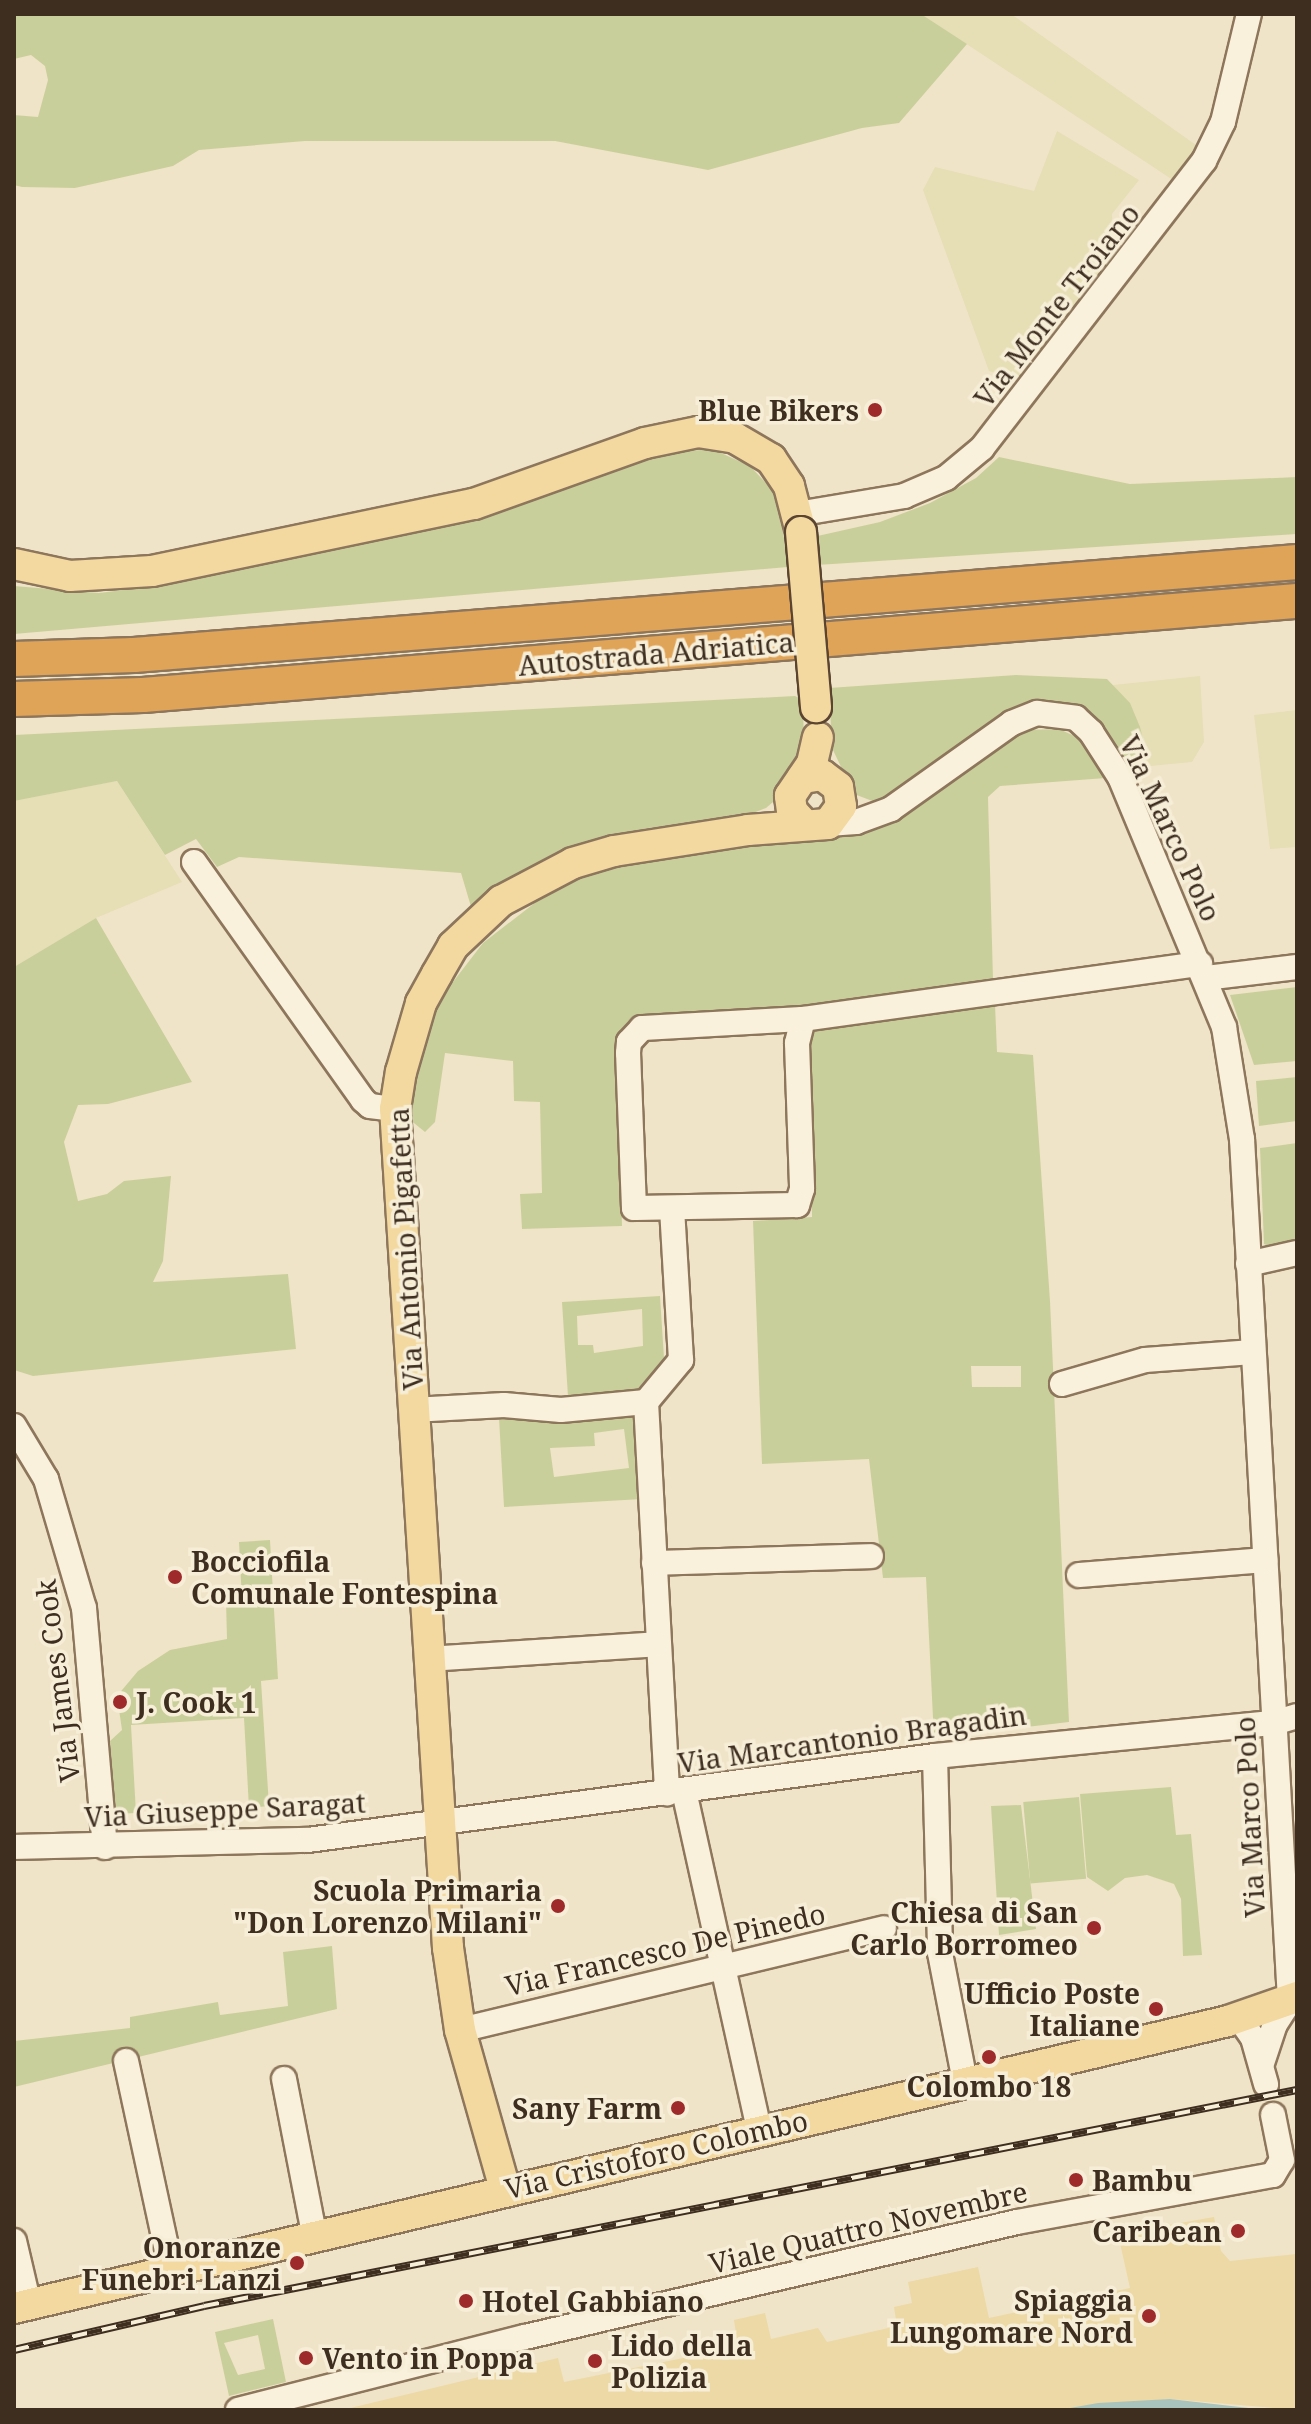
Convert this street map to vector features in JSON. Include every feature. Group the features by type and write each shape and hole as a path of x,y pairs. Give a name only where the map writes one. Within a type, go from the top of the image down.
{"highway":[{"name":"Autostrada Adriatica","path":"14,659 134,655 1297,562"},
{"name":"Autostrada Adriatica","path":"14,699 159,694 1297,601"}],"main road":[{"path":"14,564 70,576 152,571 474,504 645,443 698,432 735,438 762,453 784,476 799,523 818,738 815,801"},
{"name":"Via Antonio Pigafetta","path":"505,2189 460,2030 428,1659 395,1109 421,1003 453,946 501,901 573,863 614,851 748,830 815,801"},
{"name":"Via Cristoforo Colombo","path":"21,2306 314,2234 1239,2018 1293,1999"}],"street":[{"name":"Via Monte Troiano","path":"799,523 925,488 963,466 991,437 1204,161 1223,122 1249,14"},
{"name":"Via Marco Polo","path":"815,801 874,816 907,800 1012,723 1037,713 1076,718 1091,732 1120,777 1203,971 1238,1087 1265,1560 1285,1720 1293,1999"},
{"path":"194,862 363,1100 370,1106 395,1109"},
{"path":"1203,971 1297,967"},
{"name":"Via Marco Polo","path":"803,1019 797,1043 802,1189 797,1205 639,1210 632,1204 629,1042 634,1033 651,1026 803,1019 1203,971"},
{"path":"672,1210 681,1360 646,1402 657,1644 676,1792 723,1966 759,2130"},
{"path":"1248,1264 1297,1253"},
{"path":"1062,1384 1145,1360 1253,1352"},
{"name":"Via Antonio Pigafetta","path":"412,1410 504,1405 561,1410 646,1402"},
{"name":"Via James Cook","path":"14,1426 46,1479 84,1608 105,1847"},
{"path":"654,1563 871,1556"},
{"path":"1079,1575 1265,1560"},
{"path":"428,1659 657,1644"},
{"name":"Via Marcantonio Bragadin","path":"440,1824 935,1756 1285,1720"},
{"path":"935,1756 940,1953 965,2082"},
{"name":"Via Giuseppe Saragat","path":"14,1847 281,1842 440,1824"},
{"name":"Via Francesco De Pinedo","path":"460,2030 884,1928"},
{"path":"1239,2018 1264,2074 1275,2024 1293,1999"},
{"path":"126,2061 171,2269"},
{"path":"284,2079 314,2234"},
{"name":"Viale Quattro Novembre","path":"238,2410 525,2337 1017,2222 1280,2170 1273,2115"},
{"path":"14,2241 21,2306"}],"shaded area":[{"path":"921,14 1011,14 1203,150 1179,184"},
{"path":"1057,131 1139,180 1112,214 1114,256 1023,381 989,371 923,190 935,167 1034,191"},
{"path":"1200,676 1204,742 1192,762 1140,767 1146,750 1113,685"},
{"path":"1297,710 1297,847 1270,849 1254,715"},
{"path":"117,781 182,882 96,918 14,967 14,801"}],"green space":[{"path":"14,14 921,14 967,44 899,123 862,128 708,170 555,141 305,141 199,150 173,166 75,188 22,187 14,185 14,115 38,117 48,80 45,66 31,55 14,59"},
{"path":"712,449 750,466 778,496 788,567 14,634 14,586 99,593 162,585 436,525 667,453"},
{"path":"999,457 1130,484 1297,477 1297,534 817,565 813,537 880,522 930,503 976,478"},
{"path":"1016,675 1107,679 1130,703 1140,727 1146,750 1140,767 1128,776 1078,707 1029,703 990,722 891,798 875,802 854,794 832,748 829,688"},
{"path":"795,696 803,700 804,748 780,796 766,808 740,818 648,828 590,842 548,860 472,910 461,873 239,857 217,867 196,839 165,855 117,781 14,801 14,735"},
{"path":"1059,729 1079,738 1106,778 1000,786 988,797 993,979 808,1007 645,1014 629,1022 617,1049 622,1226 522,1229 520,1194 542,1193 540,1102 514,1101 513,1061 445,1053 435,1122 425,1132 409,1119 426,1032 446,991 483,943 545,895 580,876 623,863 785,835 819,839 1008,737 1024,730"},
{"path":"96,918 192,1082 108,1104 78,1105 64,1142 78,1201 107,1194 124,1181 171,1176 163,1261 153,1282 288,1274 296,1349 33,1376 14,1370 14,967"},
{"path":"1297,987 1297,1061 1254,1065 1230,995"},
{"path":"995,1004 997,1052 1033,1055 1050,1301 1069,1722 934,1738 926,1577 883,1578 869,1459 762,1464 753,1221 812,1217 809,1036 823,1026","holes":["971,1366 1021,1366 1021,1387 972,1387"]},
{"path":"1297,1077 1297,1121 1259,1126 1256,1081"},
{"path":"1297,1143 1297,1242 1274,1248 1264,1244 1260,1148"},
{"path":"660,1296 664,1358 634,1393 568,1397 562,1302","holes":["642,1309 643,1346 594,1353 593,1345 578,1345 577,1316"]},
{"path":"638,1416 642,1499 504,1507 499,1418 561,1422","holes":["624,1429 629,1468 554,1477 550,1448 595,1446 594,1433"]},
{"path":"270,1540 278,1679 261,1681 269,1806 249,1808 244,1718 131,1725 136,1813 115,1814 110,1741 122,1730 117,1696 138,1671 170,1650 227,1639 226,1602 242,1601 239,1542"},
{"path":"1171,1787 1176,1835 1191,1834 1202,1955 1183,1956 1181,1899 1174,1884 1147,1875 1125,1878 1108,1891 1087,1877 1080,1794"},
{"path":"1079,1797 1086,1879 1030,1884 1023,1802"},
{"path":"1021,1805 1036,1929 999,1935 991,1806"},
{"path":"332,1946 337,2009 14,2087 14,2041 130,2028 130,2017 218,2002 220,2015 288,2006 283,1952"},
{"path":"273,2319 286,2382 229,2396 215,2332","holes":["258,2335 265,2369 238,2375 224,2343"]}],"sand":[{"name":"Spiaggia Lungomare Nord","path":"1214,2217 1221,2251 1230,2261 1297,2254 1297,2410 1170,2399 1059,2410 342,2410 558,2358 564,2382 738,2347 734,2320 765,2313 771,2339 818,2328 827,2342 897,2326 894,2307 912,2303 908,2282 978,2267 989,2318 1130,2288 1118,2234"}],"water":[{"path":"1170,2399 1266,2410 1059,2410 1098,2403"}],"railway":[{"path":"14,2350 204,2306 1297,2090"}],"place":[{"name":"Blue Bikers","path":"875,410"},
{"name":"Bocciofila Comunale Fontespina","path":"175,1577"},
{"name":"J. Cook 1","path":"120,1702"},
{"name":"Scuola Primaria \"Don Lorenzo Milani\"","path":"558,1906"},
{"name":"Chiesa di San Carlo Borromeo","path":"1094,1928"},
{"name":"Ufficio Poste Italiane","path":"1156,2009"},
{"name":"Colombo 18","path":"989,2057"},
{"name":"Sany Farm","path":"678,2108"},
{"name":"Bambu","path":"1076,2180"},
{"name":"Caribean","path":"1238,2231"},
{"name":"Onoranze Funebri Lanzi","path":"297,2263"},
{"name":"Hotel Gabbiano","path":"466,2301"},
{"name":"Spiaggia Lungomare Nord","path":"1149,2316"},
{"name":"Vento in Poppa","path":"306,2358"},
{"name":"Lido della Polizia","path":"595,2361"}]}
